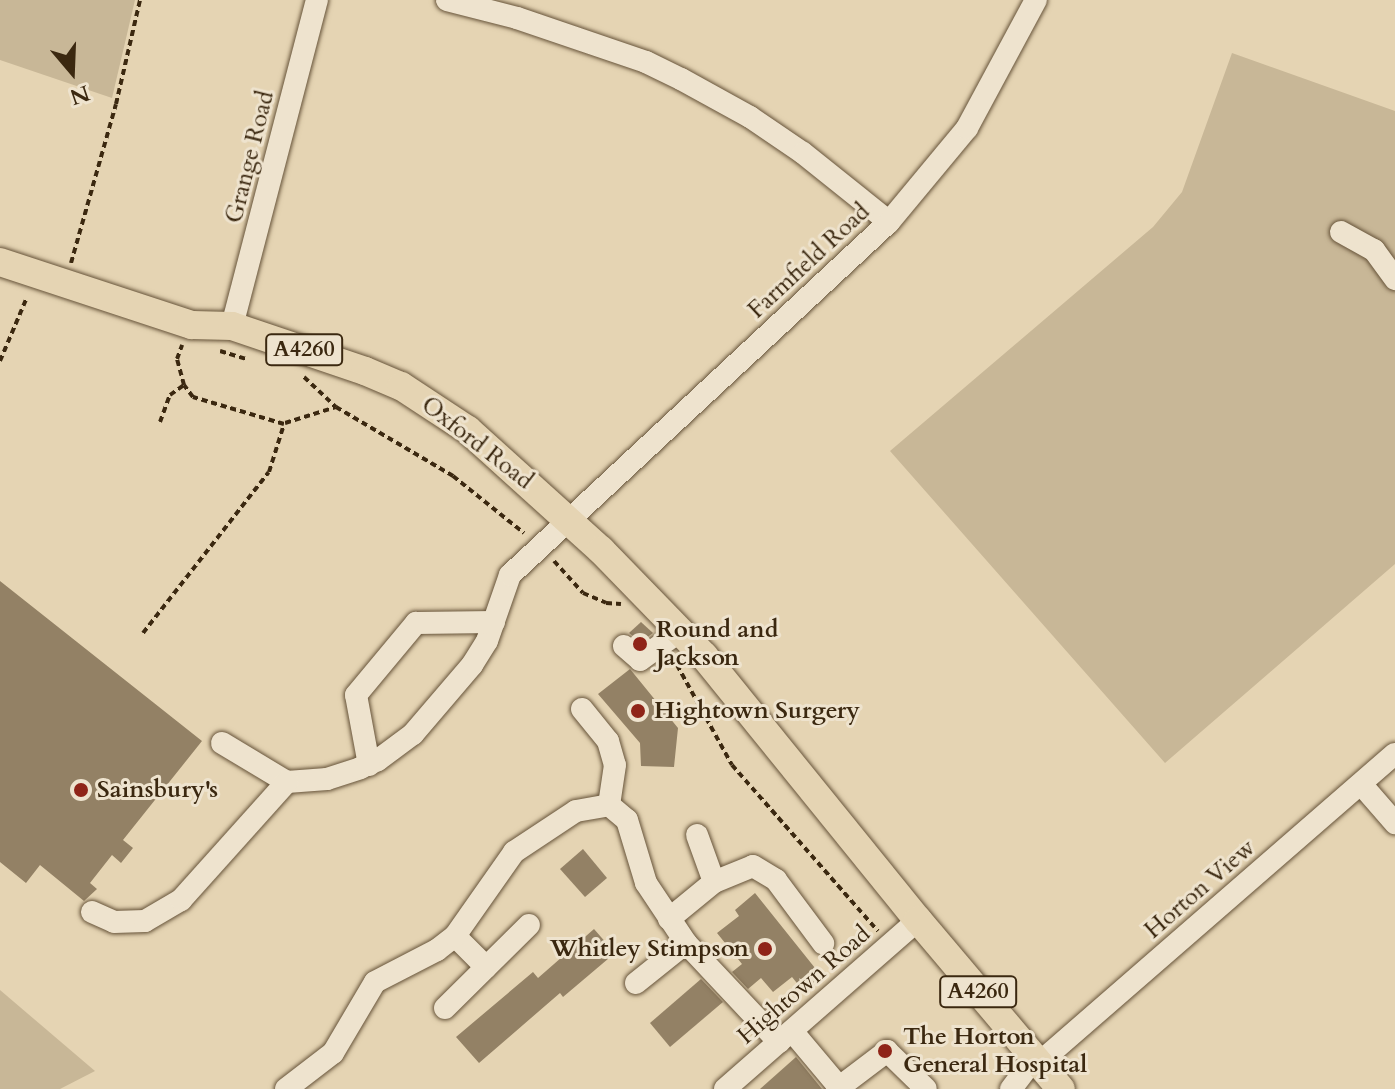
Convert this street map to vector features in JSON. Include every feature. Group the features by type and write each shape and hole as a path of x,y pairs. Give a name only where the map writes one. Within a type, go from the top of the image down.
{"main road":[{"name":"Oxford Road","path":"0,262 192,325 232,326 365,371 401,386 438,407 508,463 567,520 673,637 704,656 918,920 1061,1089"}],"street":[{"name":"Grange Road","path":"232,326 317,0"},
{"path":"447,0 584,41 646,62 681,79 750,117 803,153 889,222"},
{"name":"Farmfield Road","path":"287,782 327,779 369,765 396,748 435,711 487,641 510,575 889,222 967,128 1036,0"},
{"path":"1341,232 1374,250 1395,279"},
{"path":"369,765 356,695 416,623 494,622"},
{"path":"624,646 640,660 673,637"},
{"path":"582,709 608,741 615,765 609,805"},
{"path":"92,912 114,922 145,921 181,900 287,782 222,743"},
{"name":"Horton View","path":"1011,1089 1036,1061 1395,754"},
{"path":"1361,784 1395,823"},
{"path":"609,805 627,820 646,883 686,943 838,1088 887,1051 926,1089"},
{"path":"286,1089 333,1053 375,982 437,950 455,936 514,852 576,811 609,805"},
{"path":"697,835 714,882"},
{"path":"669,919 714,882 753,866 776,880 823,943"},
{"name":"Hightown Road","path":"725,1089 918,920"},
{"path":"445,1008 529,925"},
{"path":"455,936 486,967"},
{"path":"636,983 686,943"}],"path":[{"path":"65,285 116,104 140,0"},
{"path":"0,361 29,293 16,289"},
{"path":"192,325 177,359 184,385 193,397 284,424 336,407"},
{"path":"215,349 260,363"},
{"path":"290,372 306,377 336,407 453,476 539,545 583,593 606,603 627,605"},
{"path":"160,422 170,395 184,385"},
{"path":"143,633 269,472 284,424"},
{"path":"673,637 732,765 890,945"}],"shaded area":[{"path":"0,0 135,0 112,98 0,60"},
{"path":"1232,53 1395,111 1395,564 1165,763 890,451 1153,227 1182,192"},
{"path":"0,990 95,1071 60,1089 0,1089"}],"building":[{"name":"Sainsbury's","path":"0,581 202,741 123,840 133,848 121,863 112,855 90,883 97,889 84,901 40,865 26,883 0,862"},
{"path":"641,622 653,633 641,642 629,633"},
{"name":"Hightown Surgery","path":"630,669 678,728 674,767 641,766 640,743 598,694"},
{"path":"583,849 607,878 585,897 560,869"},
{"name":"Whitley Stimpson","path":"755,893 823,978 805,993 792,977 773,992 761,978 748,989 732,972 742,964 717,933 739,916 735,910"},
{"path":"594,929 615,953 563,997 560,993 479,1063 456,1037 533,972 538,978"},
{"path":"701,979 723,1002 670,1047 650,1023"},
{"path":"796,1057 822,1089 760,1089"}],"place":[{"name":"Round and Jackson","path":"640,644"},
{"name":"Hightown Surgery","path":"638,711"},
{"name":"Sainsbury's","path":"81,790"},
{"name":"Whitley Stimpson","path":"765,949"},
{"name":"The Horton General Hospital","path":"885,1051"}]}
